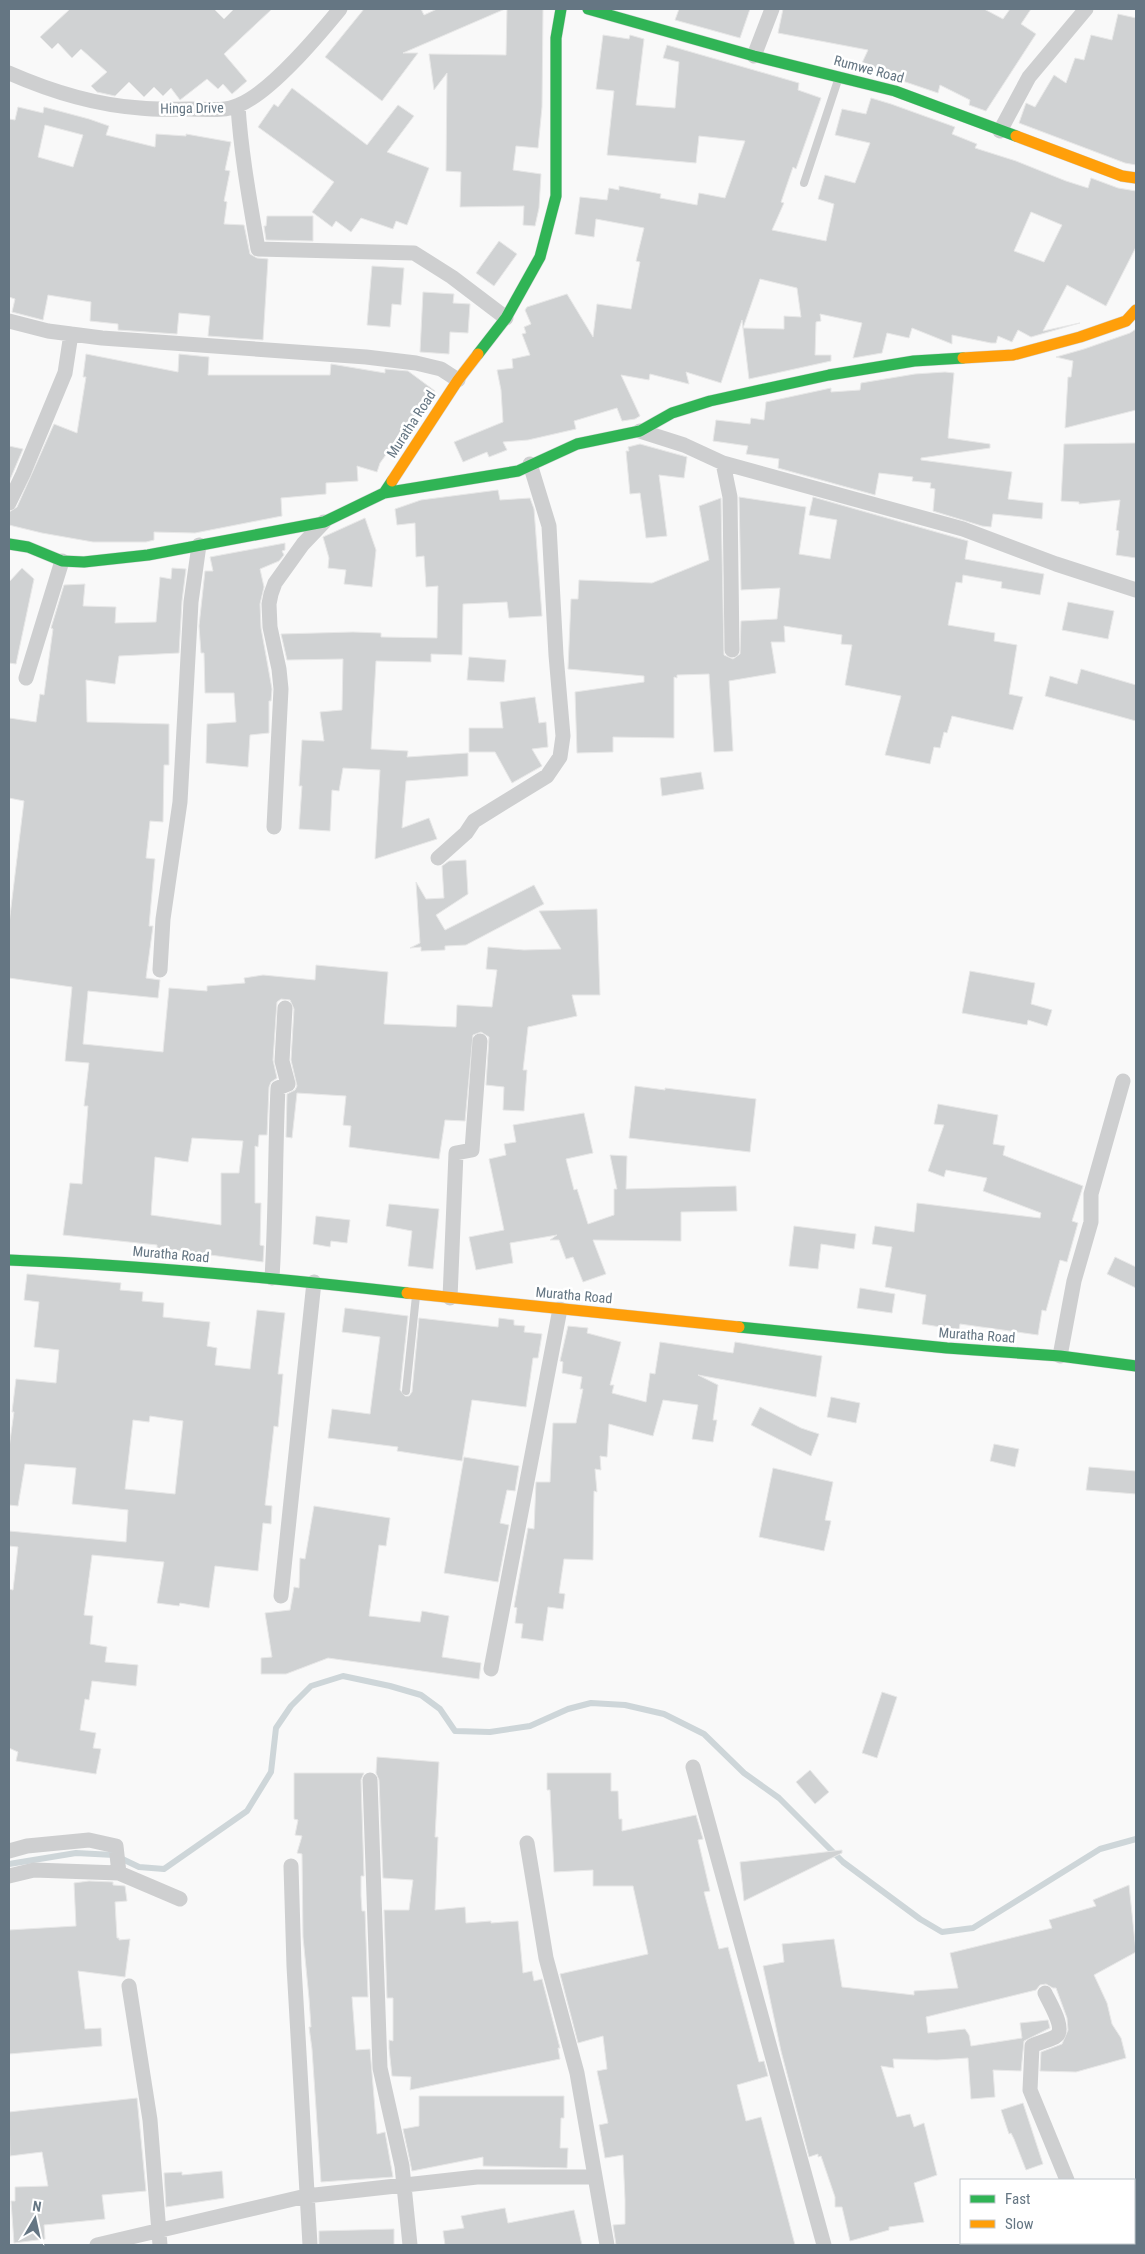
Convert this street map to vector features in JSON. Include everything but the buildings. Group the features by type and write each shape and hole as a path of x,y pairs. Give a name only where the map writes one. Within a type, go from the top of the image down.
{"street":[{"name":"Hinga Drive","path":"9,73 75,97 102,104 140,108 220,109 238,106 253,98 278,76 314,40 340,9"},
{"name":"Muratha Road","path":"9,544 28,548 62,561 84,562 148,555 324,522 364,504 384,492 458,380 506,318 540,257 556,196 556,38 561,9"},
{"name":"Rumwe Road","path":"588,9 754,56 896,91 1122,176 1136,178"},
{"path":"754,56 772,9"},
{"path":"1000,131 1029,77 1086,9"},
{"path":"238,106 240,150 247,176 258,249 414,253 452,277 506,318"},
{"path":"384,492 518,471 577,444 640,431 672,413 710,401 830,375 914,361 1014,355 1131,323 1136,310"},
{"path":"9,321 48,331 102,338 416,363 441,369 458,380"},
{"path":"9,503 23,474 64,373 71,334"},
{"path":"640,431 684,445 724,463 963,529 1056,564 1136,590"},
{"path":"724,463 730,497 732,650"},
{"path":"438,858 466,833 474,821 547,776 560,757 563,736 556,655 549,526 530,464"},
{"path":"274,827 281,689 279,669 270,627 269,604 275,583 303,544 324,522"},
{"path":"160,970 163,919 180,802 190,646 190,602 199,545"},
{"path":"26,678 62,561"},
{"path":"272,1278 276,1209 278,1088 288,1084 282,1061 285,1008"},
{"path":"450,1298 456,1153 472,1150 480,1040"},
{"path":"1060,1356 1074,1281 1091,1222 1092,1194 1123,1081"},
{"name":"Muratha Road","path":"9,1260 93,1263 272,1278 450,1298 947,1348 1060,1356 1136,1366"},
{"path":"281,1596 314,1282"},
{"path":"491,1669 560,1309"},
{"path":"693,1767 824,2245"},
{"path":"370,1780 380,2068 402,2166 410,2245"},
{"path":"9,1851 27,1846 89,1840 116,1846 119,1873"},
{"path":"527,1843 546,1958 577,2072 607,2245"},
{"path":"291,1866 294,1966 310,2245"},
{"path":"9,1876 34,1870 119,1873 180,1899"},
{"path":"129,1986 150,2120 160,2238"},
{"path":"1045,1993 1059,2023 1059,2030 1056,2036 1032,2046 1030,2090 1067,2179"},
{"path":"97,2245 160,2238 306,2196 477,2177 595,2177"}],"lane":[{"path":"804,183 839,76"},
{"path":"406,1391 416,1294"}],"waterway":[{"path":"9,1864 76,1853 114,1855 139,1867 164,1869 247,1811 271,1772 276,1728 291,1706 311,1686 343,1676 421,1695 440,1709 455,1731 490,1732 530,1726 568,1709 591,1703 625,1705 664,1714 704,1734 744,1773 779,1798 843,1862 920,1919 942,1932 973,1928 1100,1849 1136,1839"}],"traffic: fast":[{"path":"478,354 506,318 540,257 556,196 556,38 561,9"},
{"path":"588,9 754,56 895,91 1016,136"},
{"path":"384,493 518,471 577,444 640,431 672,413 710,401 829,375 914,361 963,358"},
{"path":"9,544 28,547 62,561 84,562 148,555 324,522 384,493 392,481"},
{"path":"9,1260 109,1265 208,1273 407,1293"},
{"path":"739,1327 947,1348 1060,1356 1136,1366"}],"traffic: slow":[{"path":"1016,136 1122,176 1136,178"},
{"path":"963,358 1013,355 1080,337 1126,321 1136,310"},
{"path":"392,481 458,380 478,354"},
{"path":"407,1293 739,1327"}]}
